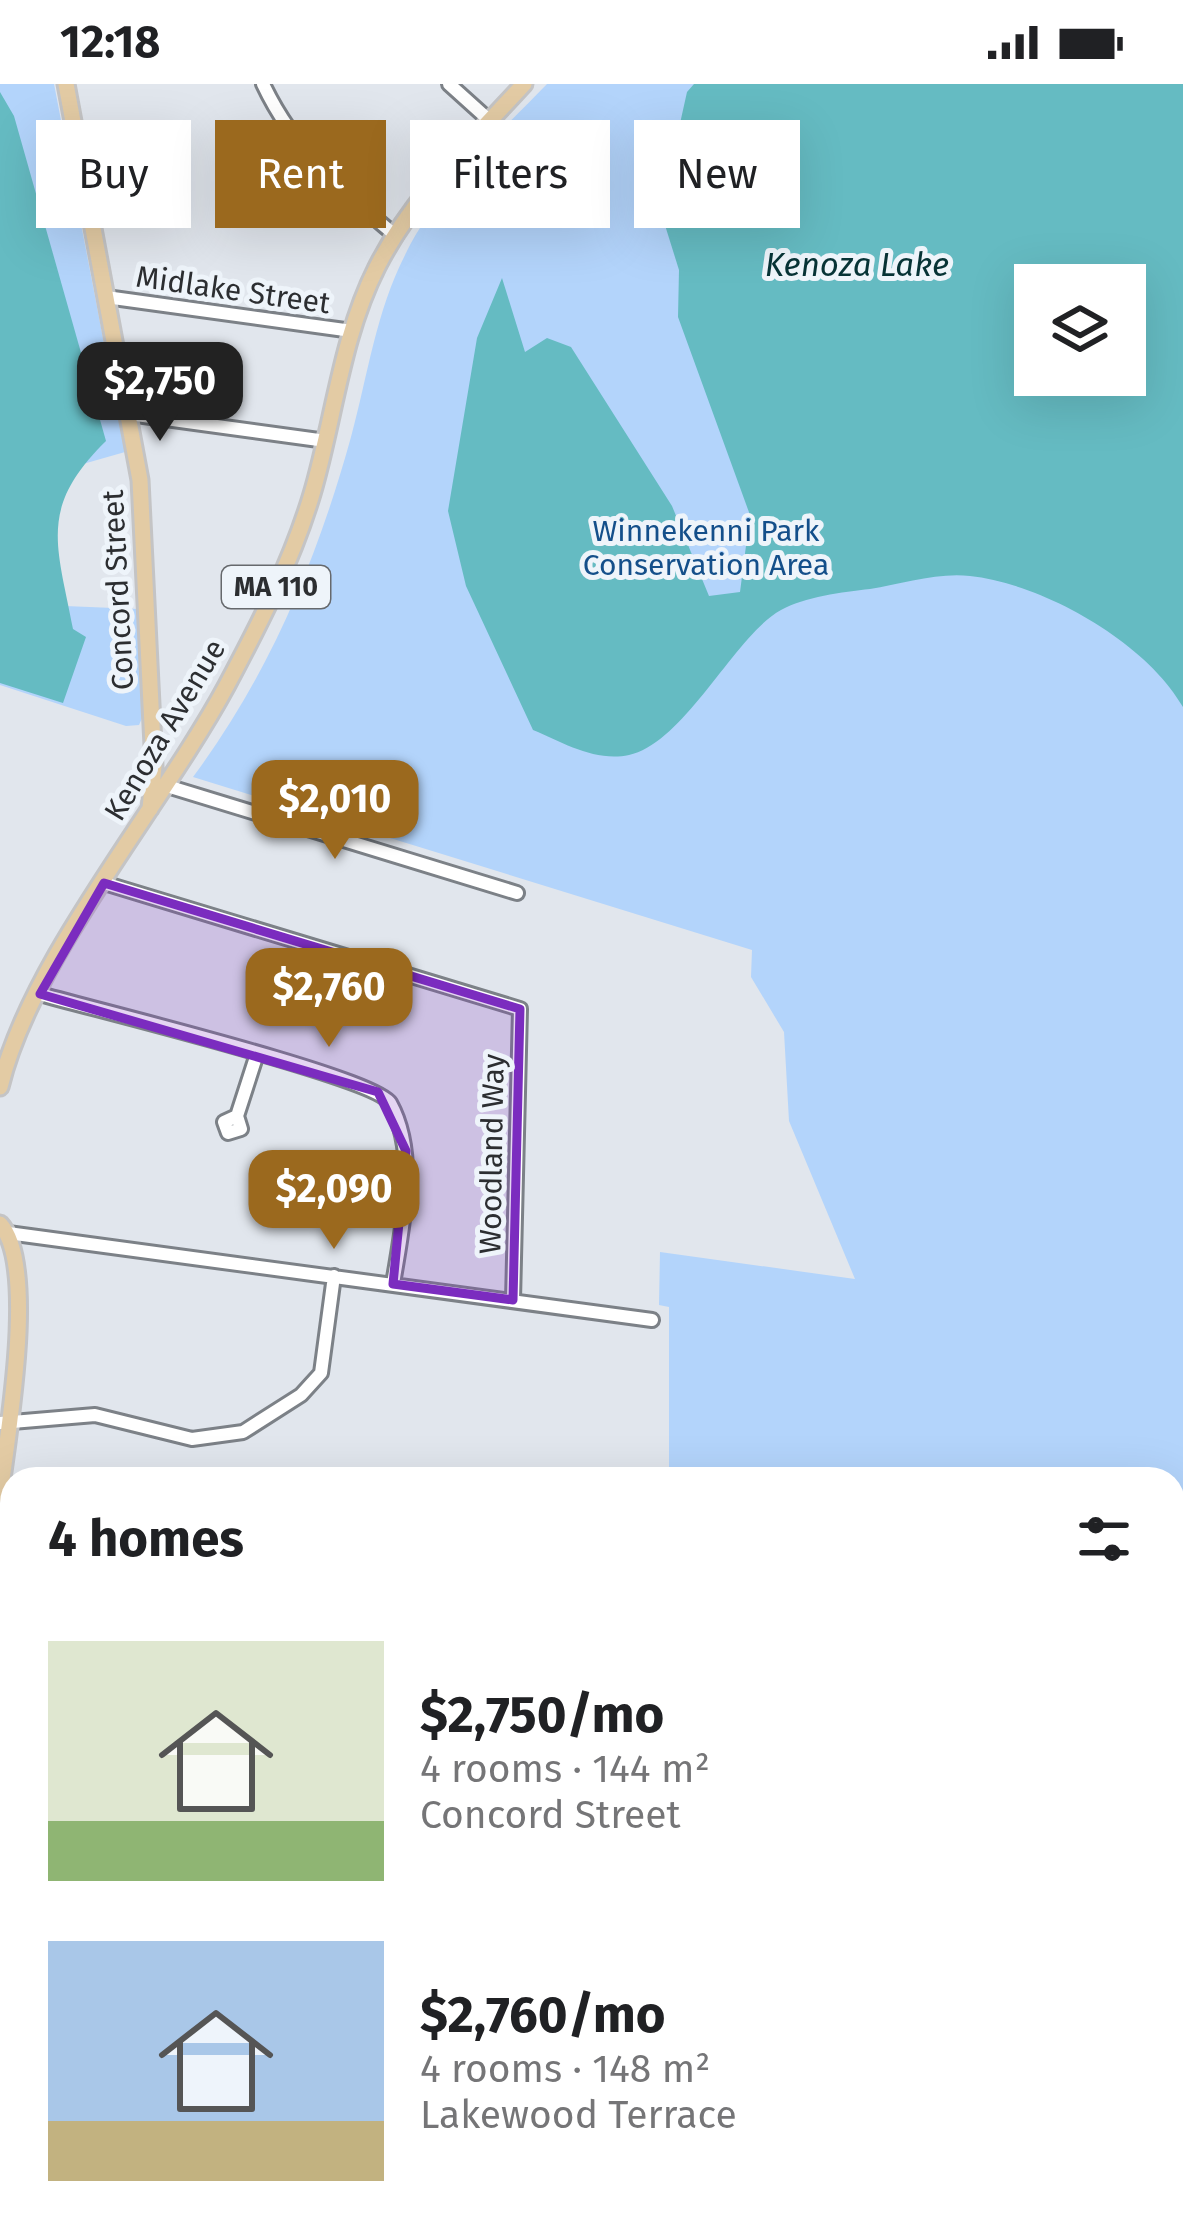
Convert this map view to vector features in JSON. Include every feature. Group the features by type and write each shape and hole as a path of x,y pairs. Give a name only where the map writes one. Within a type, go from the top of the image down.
{"main road":[{"name":"Concord Street","path":"66,84 140,480 154,766 150,812"},
{"name":"Kenoza Avenue","path":"491,120 524,84"},
{"name":"Kenoza Avenue","path":"1,1078 40,994 166,786 285,570 326,441 352,331 376,268 410,213"},
{"path":"2,1467 19,1295 4,1228"}],"street":[{"path":"263,84 283,126 314,165 396,236"},
{"path":"449,84 489,120"},
{"name":"Midlake Street","path":"106,297 352,331"},
{"path":"129,414 326,441"},
{"path":"166,786 517,893"},
{"name":"Woodland Way","path":"104,883 520,1009 512,1300"},
{"path":"40,994 375,1090 388,1100 406,1151 393,1284"},
{"path":"237,1116 256,1054"},
{"path":"4,1228 652,1320"},
{"path":"4,1422 95,1415 209,1441 243,1432 301,1395 321,1373 334,1276"}],"highlighted area":[{"path":"104,883 520,1009 513,1300 393,1284 406,1151 378,1092 40,994"}],"green space":[{"path":"0,84 54,84 61,120 36,120 36,228 82,228 125,452 69,468 49,529 65,606 138,609 143,716 139,725 126,726 0,685"},
{"name":"Winnekenni Park Conservation Area","path":"547,84 1183,84 1183,1467 669,1467 669,1307 659,1305 660,1252 855,1279 789,1121 784,1032 751,977 752,950 193,777 245,698 306,572 351,437 380,320 419,229 610,228 610,120 512,120"}],"water":[{"name":"Kenoza Lake","path":"694,84 1183,84 1183,707 1145,660 1090,620 999,581 946,576 824,596 781,610 746,642 670,731 629,755 592,754 533,730 466,586 448,511 477,338 502,278 525,352 547,338 571,347 672,506 709,596 740,592 750,515 678,317 679,270 666,228 800,228 800,120 681,120 687,92"},
{"path":"0,92 14,116 36,194 36,228 46,228 106,441 84,465 61,508 58,550 62,573 73,629 86,637 63,703 0,683"}]}
